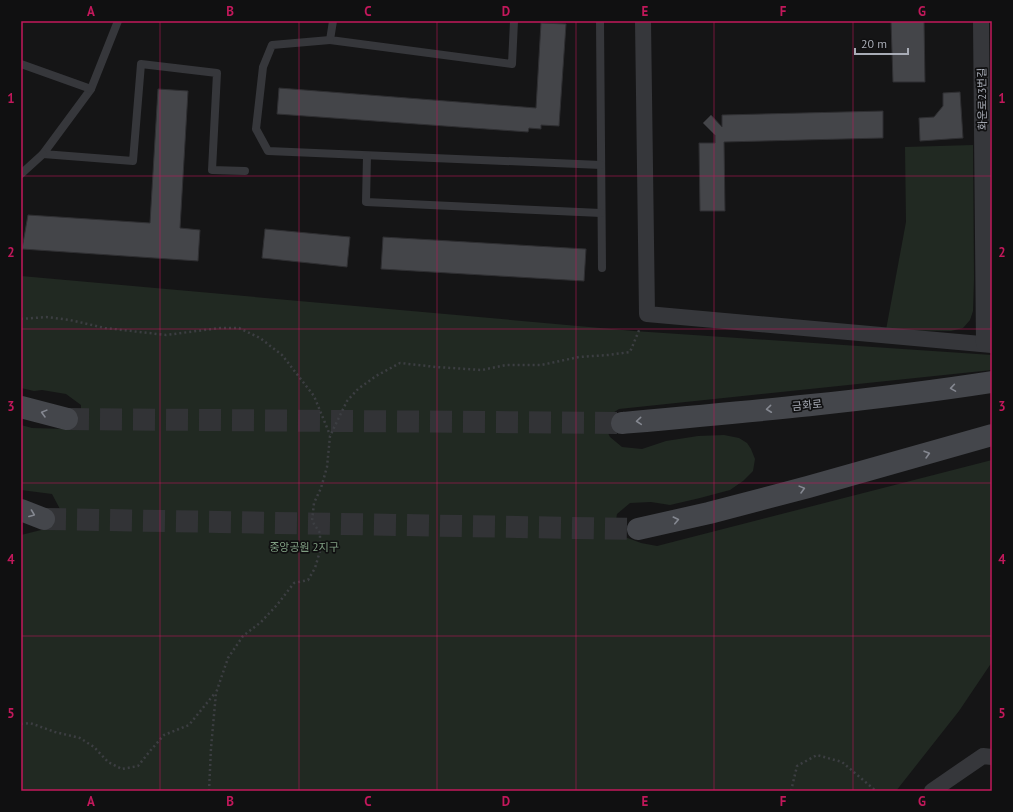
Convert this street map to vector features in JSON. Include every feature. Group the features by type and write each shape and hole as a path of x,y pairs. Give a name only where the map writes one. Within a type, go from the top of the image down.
{"main road":[{"name":"금화로","path":"622,423 804,406 939,390 992,382"},
{"path":"21,407 67,419"},
{"path":"638,529 709,513 808,487 992,435"},
{"path":"21,510 44,519"}],"street":[{"path":"643,21 647,314 988,345"},
{"name":"화운로23번길","path":"981,21 988,345"},
{"path":"932,791 983,756 992,757"}],"lane":[{"path":"21,174 43,154 92,89 118,21"},
{"path":"330,40 333,21"},
{"path":"514,21 512,64 330,40 272,45 262,66 256,130 268,151 601,165"},
{"path":"600,21 602,268"},
{"path":"21,64 92,89"},
{"path":"43,154 133,161 141,64 217,73 212,170 245,171"},
{"path":"367,156 366,202 601,213"}],"path":[{"path":"209,791 216,693 228,658 243,636 261,622 294,582 308,580 315,568 320,551 320,533 312,521 314,502 321,488 327,467 330,436 347,401 358,389 376,376 400,363 482,370 506,365 541,365 579,357 630,352 647,314"},
{"path":"21,320 46,317 70,320 105,328 166,335 220,328 239,328 260,338 282,354 314,396 330,436"},
{"path":"21,724 30,723 55,732 80,738 94,747 108,762 122,769 138,766 164,735 189,725 216,693"},
{"path":"791,791 797,766 816,755 842,762 876,791"}],"green space":[{"path":"973,145 974,279 973,311 970,320 963,328 951,331 886,330 906,222 905,147"},
{"name":"중앙공원 2지구","path":"21,276 634,331 992,355 992,370 619,409 608,416 604,425 610,437 622,447 642,449 666,441 698,436 724,435 739,438 747,443 751,449 755,459 753,471 743,481 730,490 670,505 651,502 630,503 617,514 615,526 625,537 641,543 657,546 992,460 992,662 959,711 896,791 21,791 21,535 53,527 61,511 52,494 21,490 21,425 32,428 67,429 81,416 81,405 66,394 42,390 34,391 21,388"}],"building":[{"path":"891,21 924,21 925,82 893,82"},
{"path":"541,23 566,24 559,126 541,125 541,129 529,128 528,132 277,114 279,88 536,108"},
{"path":"158,89 188,91 180,228 200,230 198,261 22,249 28,215 150,223"},
{"path":"960,92 963,138 920,141 919,118 934,117 943,106 943,93"},
{"path":"883,111 883,138 724,142 725,211 700,211 699,143 715,143 715,135 703,123 711,115 722,127 722,115"},
{"path":"265,229 350,237 347,267 262,258"},
{"path":"383,237 586,249 584,281 381,269"}],"tunnel":[{"path":"67,419 622,423"},
{"path":"44,519 638,529"}]}
